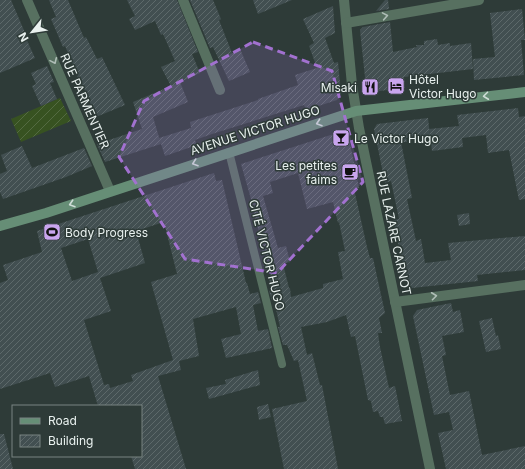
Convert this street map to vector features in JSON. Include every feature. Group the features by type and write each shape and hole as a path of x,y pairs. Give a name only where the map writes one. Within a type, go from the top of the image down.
{"street":[{"name":"RUE PARMENTIER","path":"27,0 110,192"},
{"path":"183,0 220,90"},
{"name":"RUE LAZARE CARNOT","path":"344,0 356,111 430,469"},
{"path":"346,22 480,0"},
{"name":"AVENUE VICTOR HUGO","path":"0,226 110,192 356,111 525,92"},
{"path":"395,302 525,285"}],"lane":[{"name":"CITÉ VICTOR HUGO","path":"229,152 282,364"}],"highlighted area":[{"path":"253,42 332,71 363,182 277,273 185,259 119,157 144,101"}],"green space":[{"path":"60,98 71,121 21,142 11,119"}],"building":[{"path":"0,0 11,0 35,58 0,73"},
{"path":"49,0 68,0 84,38 86,37 97,59 102,57 125,105 96,117 84,88 82,89 65,46 63,47 51,19 56,17"},
{"path":"127,0 177,0 198,52 192,54 200,73 180,82 188,102 153,117 161,144 105,162 97,144 142,129 133,102 171,86 161,67 175,61 163,34 161,35 155,21 135,30 129,19 135,16"},
{"path":"190,0 213,0 232,53 240,49 250,72 229,81 213,47 210,48"},
{"path":"253,0 292,0 258,14"},
{"path":"385,0 388,0 389,9 376,11"},
{"path":"333,6 335,33 325,38 334,63 338,62 341,94 337,100 306,110 304,105 212,134 195,140 197,145 165,156 159,138 191,128 190,122 258,100 298,85 295,75 317,68 309,46 314,43 303,19"},
{"path":"522,9 525,40 521,40 524,75 474,80 473,59 495,57 490,13"},
{"path":"390,22 393,52 417,47 416,45 424,45 424,41 437,39 438,45 450,43 450,46 471,43 473,69 404,77 405,88 371,92 366,87 360,30 363,27"},
{"path":"47,66 54,82 50,83 57,99 41,106 32,86 36,84 31,73"},
{"path":"518,108 519,117 525,116 525,199 519,200 509,150 488,153 486,135 462,138 463,147 432,151 429,129 459,126 457,115"},
{"path":"428,118 430,136 406,138 407,142 401,142 412,198 407,199 416,241 421,239 425,263 451,260 448,243 525,236 525,270 477,275 478,281 412,288 407,283 393,220 399,219 391,181 385,183 374,129 377,124"},
{"path":"343,131 348,134 359,188 354,189 370,258 373,258 385,313 379,318 382,333 378,333 380,347 389,388 395,386 402,421 385,424 383,417 380,417 378,411 373,412 371,401 368,400 355,336 351,337 346,315 327,322 301,327 307,355 312,353 320,385 322,385 338,469 284,469 272,409 307,401 298,360 294,361 287,345 283,345 278,327 280,327 274,300 272,301 269,291 271,290 269,279 271,278 266,255 263,255 253,206 241,164","holes":["298,173 307,209 333,202 345,251 338,252 343,279 323,284 323,288 291,297 283,264 290,262 286,246 278,248 263,196 273,193 270,182"]},
{"path":"22,146 32,168 84,148 92,166 66,177 3,199 0,192 0,174 7,171 1,155"},
{"path":"214,173 216,181 222,180 246,283 250,294 258,292 261,303 253,305 258,331 268,329 272,348 226,358 221,339 241,334 236,307 193,319 199,356 179,361 181,370 158,376 186,469 135,469 131,457 142,457 142,405 98,405 89,376 55,387 50,373 0,389 0,283 8,280 3,265 42,252 37,231","holes":["164,222 177,274 151,282 173,360 131,375 133,381 110,388 109,384 104,385 84,320 111,311 100,278 145,263 136,231","88,239 98,272 72,281 61,248"]},
{"path":"469,213 470,224 459,226 457,215"},
{"path":"451,303 453,312 460,310 464,332 442,336 446,355 442,356 450,395 469,391 482,455 525,446 525,469 446,469 438,433 453,430 449,412 434,415 413,316 417,310"},
{"path":"492,318 501,349 486,352 479,321"},
{"path":"258,370 260,385 209,399 206,388 226,384 225,380"},
{"path":"268,404 271,417 259,420 257,407"},
{"path":"0,434 4,434 13,469 0,469"}],"place":[{"name":"Hôtel Victor Hugo","path":"396,86"},
{"name":"Misaki","path":"370,87"},
{"name":"Le Victor Hugo","path":"341,138"},
{"name":"Les petites faims","path":"350,172"},
{"name":"Body Progress","path":"52,232"}]}
